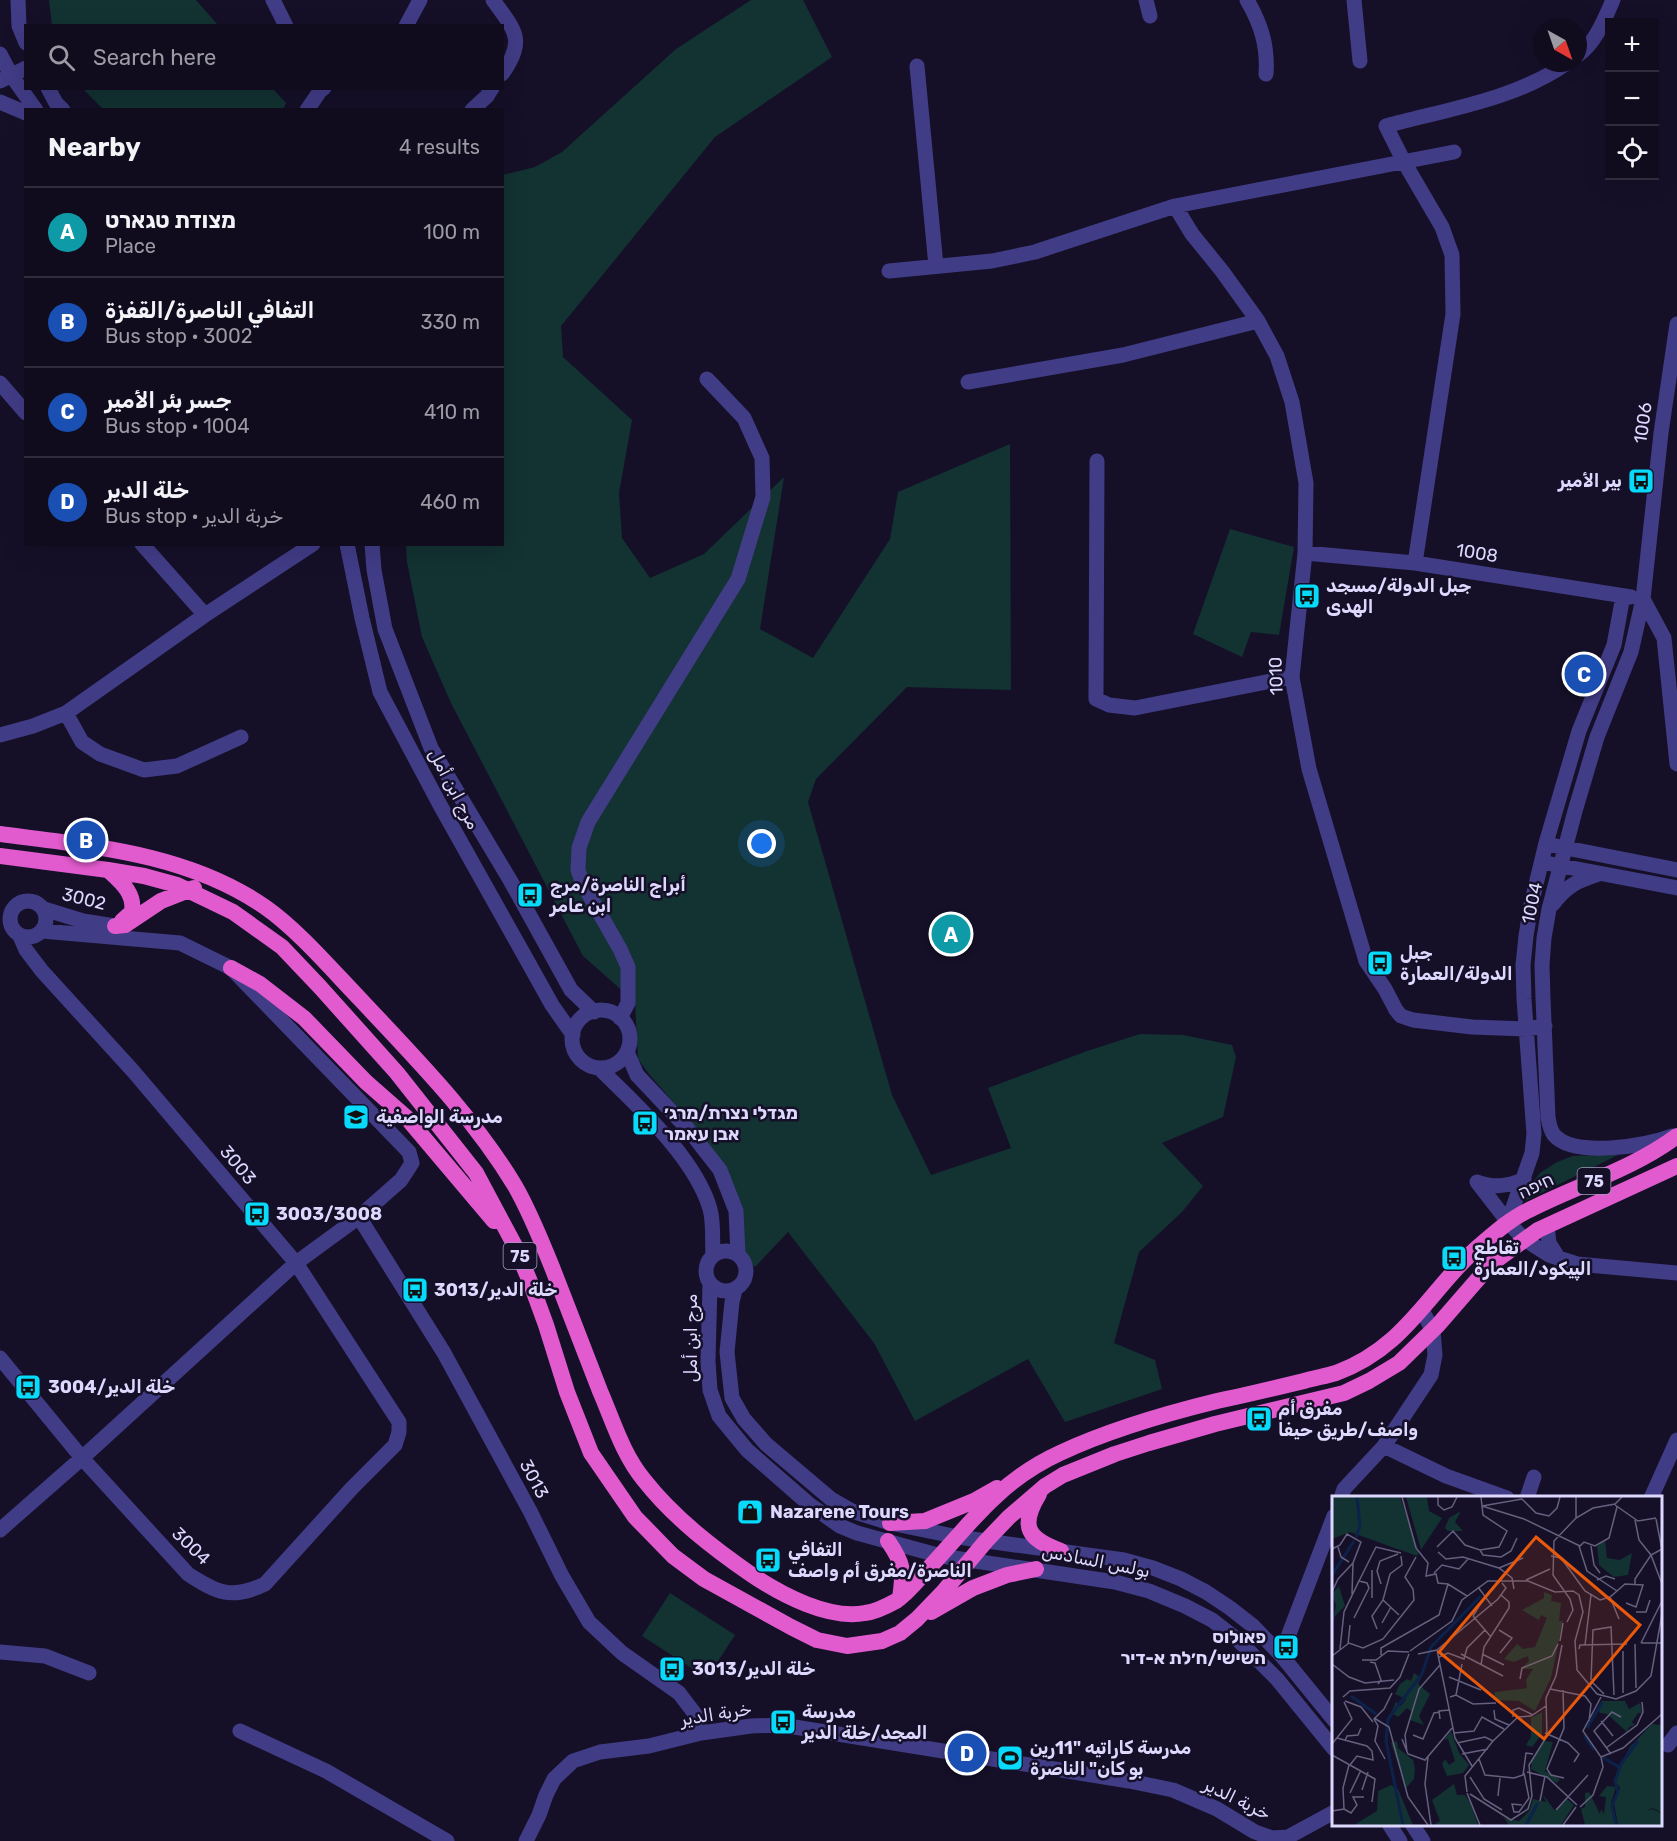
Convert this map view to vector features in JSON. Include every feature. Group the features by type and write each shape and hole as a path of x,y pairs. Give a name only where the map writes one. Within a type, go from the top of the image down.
{"highway":[{"name":"75","path":"0,834 108,849 156,859 200,872 239,890 269,909 328,965 446,1090 493,1151 519,1192 544,1246 620,1440 641,1477 684,1523 736,1564 775,1590 810,1606 845,1614 863,1614 878,1610 900,1599 992,1500 1016,1479 1053,1456 1108,1433 1210,1403 1337,1372 1386,1346 1422,1310 1475,1250 1508,1222"},
{"name":"75","path":"0,856 144,876 189,889 233,912 282,947 397,1072 476,1173 515,1246 546,1325 567,1392 591,1453 635,1517 673,1556 704,1579 817,1640 847,1646 882,1641 900,1633 944,1591 986,1541 1030,1498 1063,1475 1149,1443 1215,1424 1344,1393 1369,1381 1399,1363 1433,1330 1491,1264 1524,1239 1547,1226 1677,1166"},
{"path":"108,870 125,886 133,905 132,912 115,926"},
{"path":"115,926 125,925 160,901 189,889 204,886 239,890"},
{"path":"231,968 260,984 304,1018 366,1082 407,1118 515,1246"},
{"name":"חיפה","path":"1508,1222 1526,1211 1659,1149 1677,1134"},
{"path":"890,1523 925,1521 974,1501 1034,1468"},
{"path":"1053,1481 1040,1492 1032,1507 1029,1527 1041,1544 1061,1551"},
{"path":"888,1541 899,1557 902,1568 900,1599"},
{"path":"917,1619 973,1588 1007,1575 1036,1569"}],"street":[{"path":"18,0 19,26 24,38"},
{"path":"273,0 285,24"},
{"path":"407,24 420,0"},
{"path":"493,0 516,36 510,63 504,71"},
{"path":"1146,0 1149,16"},
{"path":"1247,0 1263,34 1267,57 1266,74"},
{"path":"1354,0 1360,61"},
{"path":"1587,48 1601,26 1613,0"},
{"path":"0,54 5,78 34,108"},
{"path":"917,66 936,266"},
{"path":"5,78 24,69"},
{"path":"1415,563 1453,314 1452,255 1442,227 1386,126 1487,99 1528,84 1550,72"},
{"path":"49,90 61,108"},
{"path":"308,108 320,90"},
{"path":"474,108 491,90"},
{"path":"0,102 24,112"},
{"path":"889,271 992,261 1035,252 1175,206 1454,152"},
{"name":"1010","path":"1175,206 1192,234 1258,321 1277,356 1292,402 1306,483 1305,553 1292,677 1309,769 1366,961 1401,1016 1413,1020 1472,1027 1526,1029 1545,1026"},
{"path":"968,382 1123,355 1258,321"},
{"name":"1006","path":"1643,599 1661,433 1677,324"},
{"path":"620,1018 627,1003 628,967 583,884 578,870 579,848 588,822 738,579 763,497 762,458 744,418 706,379"},
{"path":"0,383 24,410"},
{"path":"1097,461 1096,699 1109,705 1135,708 1292,677"},
{"path":"144,546 205,615"},
{"path":"0,735 33,726 66,713 205,615 310,546"},
{"name":"مرج ابن أمل","path":"347,546 380,692 440,805 552,1005 573,1035"},
{"name":"مرج ابن أمل","path":"372,546 374,570 385,629 431,748 510,880 571,990 594,1012"},
{"name":"1008","path":"1305,553 1415,563 1643,599"},
{"name":"1004","path":"1508,1222 1532,1153 1534,1134 1523,965 1531,905 1546,843 1580,731 1614,645 1623,596"},
{"path":"1643,599 1664,638 1677,764"},
{"name":"1004","path":"1643,599 1631,652 1597,737 1549,909 1542,965 1548,1117 1554,1135 1574,1146 1628,1147 1656,1142 1677,1134"},
{"path":"66,713 82,742 100,754 144,771 177,766 241,737"},
{"path":"1572,824 1587,846 1600,855"},
{"path":"1546,843 1677,870"},
{"path":"1542,862 1677,888"},
{"path":"1549,909 1561,892 1572,884 1600,873"},
{"path":"0,905 29,900 44,909 46,920 39,933 42,971"},
{"path":"0,1530 296,1263 359,1217 401,1180 412,1163 409,1152 231,968 180,943 39,933 26,937 11,930 9,917 18,903"},
{"name":"3002","path":"44,909 82,921 115,926"},
{"name":"3003","path":"11,930 42,971 133,1071 296,1263 399,1422 399,1432"},
{"path":"605,1011 620,1018 628,1028 630,1038 627,1052 619,1062 610,1067 599,1068 584,1063 574,1048 573,1035 579,1021 586,1015 605,1011"},
{"path":"627,1052 637,1075 688,1129 720,1170 736,1211 738,1254"},
{"path":"599,1068 674,1146 699,1180 710,1211 713,1256"},
{"path":"1524,1179 1511,1185 1497,1186 1487,1186 1477,1182 1524,1239 1549,1256 1577,1264 1677,1273"},
{"name":"3013","path":"359,1217 444,1353 530,1511 562,1576 589,1622 622,1653 679,1693 695,1714 701,1733"},
{"path":"1547,1226 1549,1243 1559,1259"},
{"path":"721,1251 738,1254 744,1260 747,1274 745,1280 735,1290 729,1292 710,1284 706,1271 713,1256 721,1251"},
{"name":"مرج ابن أمل","path":"710,1284 708,1361 710,1390 719,1416 747,1450 810,1505 840,1526 856,1533 940,1556 969,1561"},
{"name":"مرج ابن أمل","path":"735,1290 727,1352 732,1398 744,1419 766,1444 831,1499 852,1511 890,1523 986,1541"},
{"path":"1341,1496 1344,1489 1384,1446 1431,1375 1434,1355 1433,1330 1422,1310"},
{"name":"3004","path":"0,1358 82,1458 188,1574 205,1585 228,1593 249,1592 265,1584 352,1488 395,1445 399,1432"},
{"path":"1650,1496 1677,1440"},
{"path":"1384,1446 1446,1476 1504,1496"},
{"path":"1527,1496 1534,1477"},
{"path":"1281,1655 1332,1521"},
{"name":"بولس السادس","path":"986,1541 1124,1560 1180,1579 1206,1592 1253,1626 1281,1655 1332,1718"},
{"name":"بولس السادس","path":"969,1561 1115,1582 1149,1591 1185,1606 1212,1620 1239,1641 1277,1679 1332,1747"},
{"path":"0,1652 45,1656 88,1673"},
{"name":"خربة الدير","path":"526,1841 554,1779 573,1761 600,1752 649,1746 701,1733 751,1726 782,1725 1173,1790 1217,1809 1255,1832 1272,1838 1288,1837 1332,1813"},
{"path":"240,1731 326,1771 447,1841"},
{"path":"1390,1826 1400,1841"},
{"path":"1413,1826 1423,1841"}],"green space":[{"path":"49,0 196,0 217,24 52,24"},
{"path":"751,0 803,0 832,57 715,137 561,326 563,357 632,420 619,493 622,538 650,578 704,554 784,477 760,629 813,658 890,539 898,492 1010,444 1011,690 907,687 816,779 808,802 892,1095 931,1175 1011,1148 988,1088 1140,1034 1183,1035 1232,1045 1236,1057 1223,1117 1162,1143 1203,1186 1182,1212 1139,1252 1114,1343 1155,1360 1162,1389 1065,1422 1028,1359 915,1421 874,1343 788,1232 755,1267 740,1251 737,1202 687,1118 638,1059 635,1002 583,956 451,703 422,637 407,562 406,546 504,546 504,175 535,167 562,152 676,49"},
{"path":"84,90 274,90 286,103 284,108 102,108"},
{"path":"1230,529 1294,547 1279,635 1251,632 1242,657 1193,634"},
{"path":"1620,1154 1525,1201 1532,1183 1540,1173 1557,1162 1573,1156"},
{"path":"670,1593 735,1635 707,1678 642,1636"}],"place":[{"name":"بير الأمير","path":"1641,481"},
{"name":"جبل الدولة/مسجد الهدى","path":"1307,596"},
{"name":"جسر بئر الأمير","path":"1584,674"},
{"name":"التفافي الناصرة/القفزة","path":"86,840"},
{"name":"أبراج الناصرة/مرج ابن عامر","path":"530,895"},
{"name":"מצודת טגארט","path":"951,934"},
{"name":"جبل الدولة/العمارة","path":"1380,963"},
{"name":"مدرسة الواصفية","path":"356,1117"},
{"name":"מגדלי נצרת/מרג׳ אבן עאמר","path":"645,1123"},
{"name":"3003/3008","path":"257,1214"},
{"name":"تقاطع الپيكود/العمارة","path":"1454,1258"},
{"name":"خلة الدير/3013","path":"415,1290"},
{"name":"خلة الدير/3004","path":"28,1387"},
{"name":"مفرق أم واصف/طريق حيفا","path":"1259,1419"},
{"name":"Nazarene Tours","path":"750,1512"},
{"name":"التفافي الناصرة/مفرق أم واصف","path":"768,1560"},
{"name":"פאולוס השישי/ח׳לת א-דיר","path":"1286,1647"},
{"name":"3013/خلة الدير","path":"672,1669"},
{"name":"مدرسة المجد/خلة الدير","path":"783,1722"},
{"name":"خلة الدير","path":"967,1753"},
{"name":"مدرسة كاراتيه \"11رين بو كان\" الناصرة","path":"1010,1758"}]}
